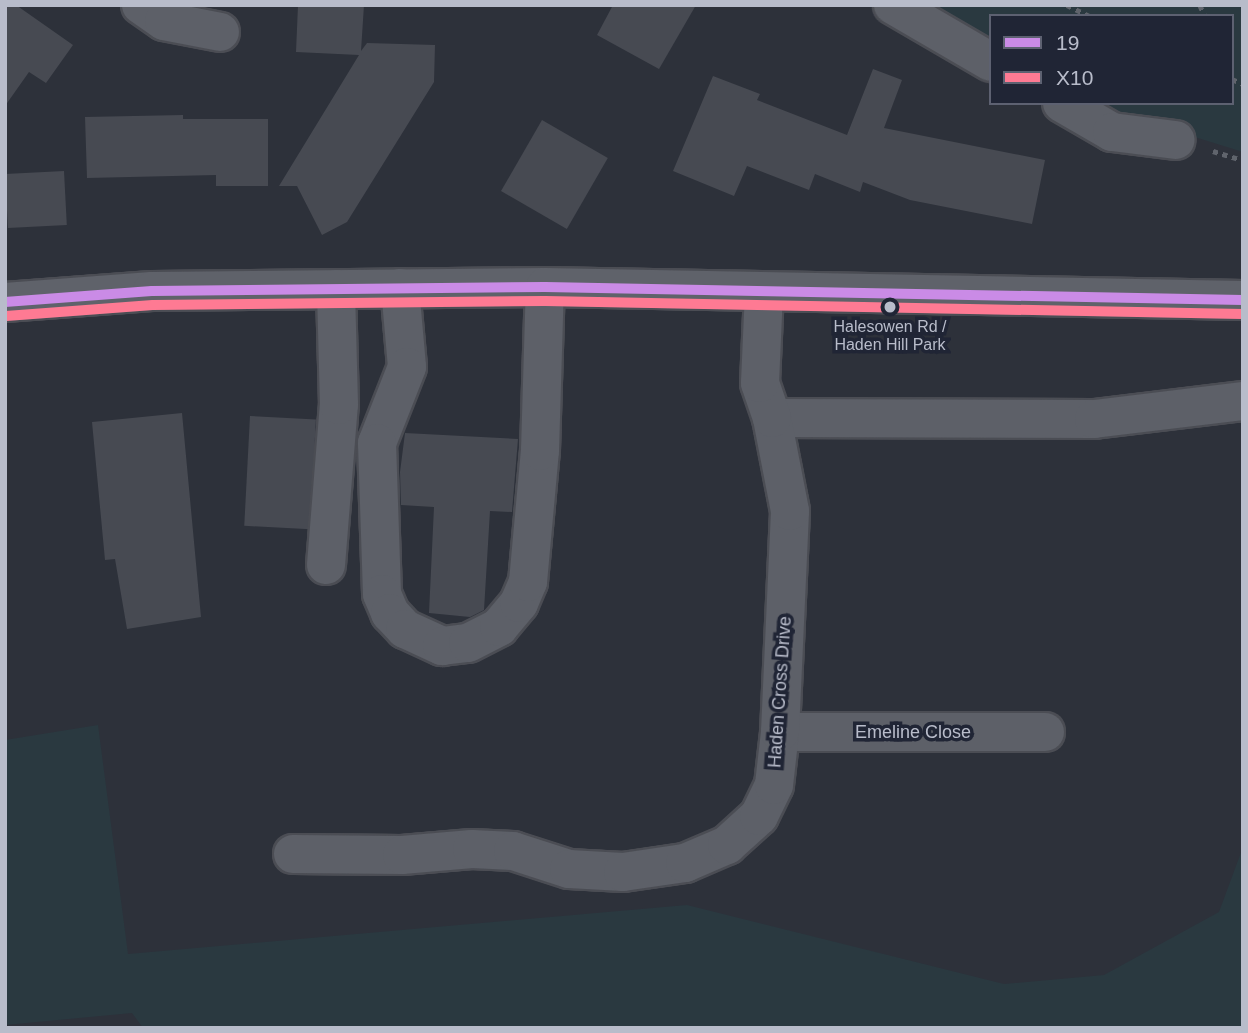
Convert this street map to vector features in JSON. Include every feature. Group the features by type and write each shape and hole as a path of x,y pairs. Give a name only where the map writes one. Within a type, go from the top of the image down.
{"main road":[{"path":"5,302 152,291 545,287 1243,300"}],"street":[{"path":"141,5 164,21 220,32"},
{"path":"892,5 989,61"},
{"path":"1065,105 1112,132 1175,139"},
{"path":"400,288 407,367 377,443 382,594 390,613 405,629 442,646 468,643 499,627 519,603 528,582 533,550 545,287"},
{"path":"326,565 339,405 336,289"},
{"name":"Haden Cross Drive","path":"293,854 513,851 569,869 623,872 685,863 727,845 759,816 774,785 780,732 790,510 772,418 760,383 764,293"},
{"path":"772,418 1094,419 1242,401"},
{"name":"Emeline Close","path":"780,732 1045,732"}],"path":[{"path":"1067,5 1086,14"}],"shaded area":[{"path":"915,5 1243,5 1243,152 1114,112 1100,105 1234,105 1234,14 989,14 989,49"},
{"path":"98,725 128,954 687,905 1004,984 1104,975 1219,912 1243,847 1243,1028 143,1028 132,1013 5,1025 5,740"}],"building":[{"path":"5,5 16,5 73,45 46,83 29,72 5,106"},
{"path":"298,5 364,5 361,51 367,43 435,45 434,82 347,222 322,235 297,186 279,186 359,55 296,52"},
{"path":"613,5 696,5 659,69 597,35"},
{"path":"873,69 902,80 884,128 1045,160 1032,224 910,200 863,182 860,192 815,174 809,190 747,166 734,196 673,171 713,76 760,94 757,100 847,135"},
{"path":"183,115 183,119 268,119 268,186 216,186 216,175 87,178 85,117"},
{"path":"542,120 608,158 567,229 501,191"},
{"path":"64,171 67,225 8,228 5,174"},
{"path":"182,413 201,617 127,629 115,559 105,560 92,422"},
{"path":"250,416 316,419 310,529 244,526"},
{"path":"405,433 518,439 512,512 490,511 484,610 470,617 429,613 434,507 401,505 400,472"}],"transit line":[{"name":"19","path":"5,302 152,291 545,287 1243,300"},
{"name":"X10","path":"6,316 153,305 545,301 1243,314"}],"place":[{"name":"Halesowen Rd / Haden Hill Park","path":"890,307"}]}
